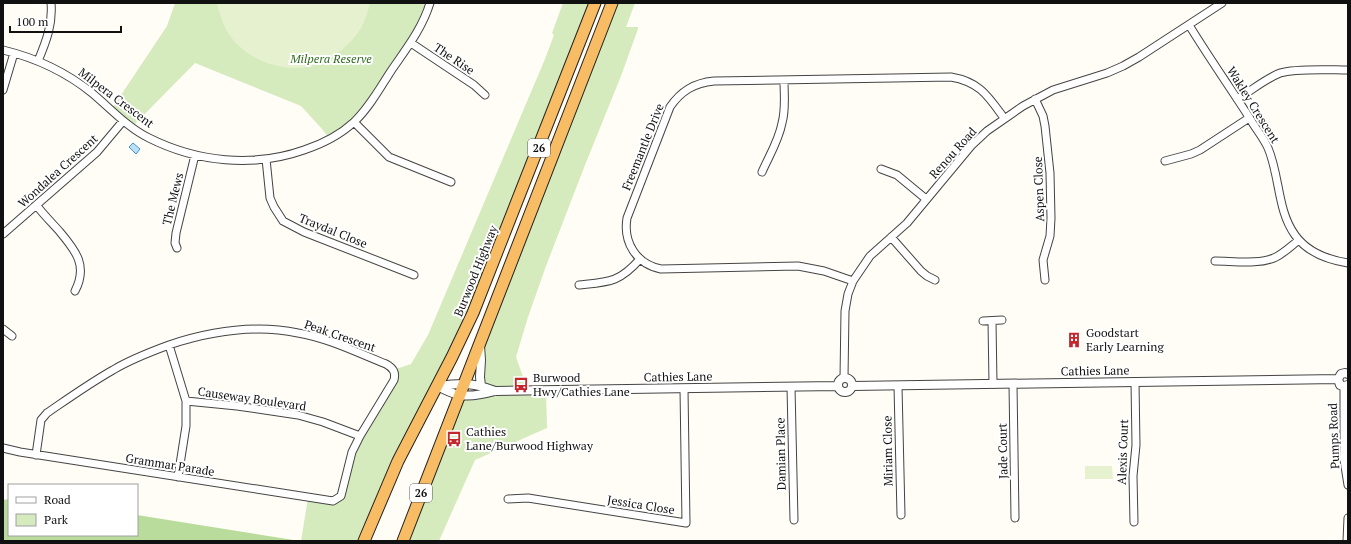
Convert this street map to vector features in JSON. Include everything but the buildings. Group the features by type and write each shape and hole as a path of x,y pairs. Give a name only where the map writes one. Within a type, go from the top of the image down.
{"highway":[{"name":"Burwood Highway","path":"364,541 398,461 460,342 482,293 595,3"},
{"name":"26","path":"403,541 612,3"},
{"path":"482,293 498,297"}],"street":[{"path":"38,61 49,31 52,15 51,3"},
{"name":"Milpera Crescent","path":"3,50 38,61 63,73 77,82 140,133 149,138 195,155 215,159 266,159 292,154 318,145 336,136 354,122 411,43 422,23 430,3"},
{"name":"Renou Road","path":"844,378 845,311 848,294 853,281 870,256 907,222 971,146 1004,118 1035,99 1061,87 1116,70 1135,60 1222,3"},
{"name":"Wakley Crescent","path":"1189,25 1266,143 1275,166 1284,212 1291,228 1299,240 1325,257 1348,263"},
{"name":"The Rise","path":"411,43 474,85 485,95"},
{"path":"3,90 14,53"},
{"path":"1238,99 1281,73 1294,71 1348,70"},
{"name":"Freemantle Drive","path":"853,281 824,271 805,267 656,268 634,254 628,242 626,230 627,218 670,107 674,101 690,87 705,82 956,78 972,83 984,92 1004,118"},
{"path":"762,172 776,142 782,123 785,104 784,80"},
{"name":"Aspen Close","path":"1035,99 1043,116 1045,126 1050,174 1052,218 1050,236 1043,260 1045,280"},
{"path":"1165,161 1181,158 1196,152 1249,118"},
{"name":"Wondalea Crescent","path":"3,234 37,206 97,152 123,120"},
{"path":"354,122 389,157 451,182"},
{"name":"The Mews","path":"177,248 175,243 176,233 195,155"},
{"name":"Traydal Close","path":"266,159 270,198 276,212 283,220 304,232 414,275"},
{"path":"881,169 897,175 926,199"},
{"path":"37,206 72,246 78,259 81,267 81,279 75,291"},
{"path":"891,237 921,271 935,280"},
{"path":"1215,261 1267,260 1279,255 1299,240"},
{"path":"579,285 616,279 626,274 640,259"},
{"path":"983,321 1002,320"},
{"path":"992,321 993,384"},
{"path":"3,329 12,336"},
{"name":"Peak Crescent","path":"36,454 42,420 47,413 113,370 152,351 194,337 229,330 279,330 315,337 386,364 394,371 394,380 360,436 351,455 342,493 339,499 333,501"},
{"path":"480,342 482,360 480,377 481,386"},
{"path":"169,345 186,401 185,433 178,477"},
{"path":"1346,386 1340,385 1338,379 1341,374 1348,374"},
{"path":"844,378 850,380 852,386 850,390 846,392 842,392 838,386 839,381 844,378"},
{"name":"Cathies Lane","path":"852,386 1338,379"},
{"name":"Alexis Court","path":"1134,522 1133,476 1136,448 1135,382"},
{"name":"Cathies Lane","path":"437,386 464,383 481,386 495,391"},
{"name":"Jade Court","path":"1013,384 1015,518"},
{"name":"Cathies Lane","path":"437,386 459,395 480,395 495,391 838,386"},
{"name":"Miriam Close","path":"898,386 901,515"},
{"name":"Pumps Road","path":"1346,386 1344,460 1348,485"},
{"name":"Damian Place","path":"791,387 794,520"},
{"name":"Jessica Close","path":"508,499 528,498 686,523 684,389"},
{"name":"Causeway Boulevard","path":"186,401 237,406 298,415 323,422 360,436"},
{"name":"Grammar Parade","path":"3,448 333,501"},
{"path":"1347,541 1348,518"}],"green space":[{"name":"Milpera Reserve","path":"175,3 430,3 425,16 361,114 329,138 301,106 195,63 132,127 111,110 167,26"},
{"path":"217,3 370,3 364,22 358,33 338,53 328,60 313,65 301,68 289,68 277,66 254,57 235,42 231,38 221,19"},
{"path":"563,3 595,3 495,259 365,541 301,541 308,498 337,500 350,459 394,381 393,370 411,364 428,335 545,59 554,35 552,33"},
{"path":"612,3 635,3 626,27 638,27 638,29 546,266 516,357 528,391 546,391 547,428 475,460 439,541 412,541 404,538 459,395 480,395 480,343"},
{"path":"1085,466 1112,466 1113,479 1085,479"},
{"path":"8,499 8,536 138,536 138,515 300,541 3,541 3,500"}],"water":[{"path":"133,143 140,149 136,154 129,147"}],"place":[{"name":"Goodstart Early Learning","path":"1074,340"},
{"name":"Burwood Hwy/Cathies Lane","path":"521,385"},
{"name":"Cathies Lane/Burwood Highway","path":"454,439"}]}
